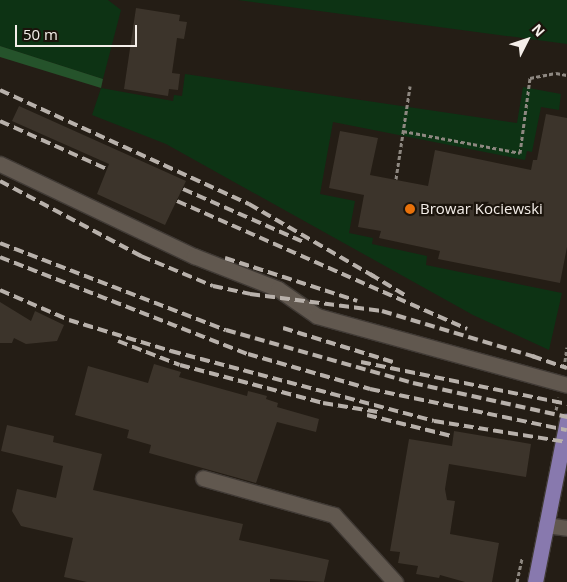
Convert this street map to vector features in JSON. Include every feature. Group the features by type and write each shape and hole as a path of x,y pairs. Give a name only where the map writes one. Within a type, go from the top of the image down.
{"main road":[{"path":"535,582 567,421"}],"street":[{"path":"0,164 194,256 278,289 317,316 567,385"},
{"path":"203,478 334,515 395,582"},
{"path":"546,525 567,528"}],"path":[{"path":"403,131 520,153 530,78 556,73 567,75"},
{"path":"396,179 410,86"}],"green space":[{"path":"0,0 108,0 121,10 103,79 0,46"},
{"path":"238,0 567,0 567,44"},
{"path":"0,46 103,79 101,88 0,57"},
{"path":"185,74 517,123 523,87 561,94 559,110 541,107 532,152 527,151 525,160 333,122 320,194 355,201 349,233 373,238 372,244 427,256 426,265 562,293 549,350 473,315 166,144 92,115 101,88 173,101 174,95 182,96"}],"building":[{"path":"136,8 180,15 179,21 187,22 184,39 177,38 172,73 180,74 178,90 169,89 168,96 124,89"},
{"path":"19,106 186,181 165,225 97,194 109,164 12,121"},
{"path":"546,114 567,118 567,247 560,283 438,259 440,251 379,238 381,231 358,227 364,195 329,188 340,131 378,138 370,175 428,186 435,150 531,170 533,160 537,160"},
{"path":"0,302 31,321 35,311 64,325 57,341 26,344 14,338 12,343 0,343"},
{"path":"154,364 181,372 179,377 247,396 248,391 267,396 266,399 278,403 277,407 319,419 316,432 277,422 256,483 149,453 151,445 127,438 129,430 75,415 88,366 148,383"},
{"path":"7,425 54,436 53,442 102,454 93,490 243,524 239,540 329,560 324,582 270,579 270,582 87,582 64,577 73,538 21,526 12,511 17,489 56,498 63,466 1,451"},
{"path":"454,431 531,444 526,477 449,464 445,489 447,500 455,501 450,534 499,543 492,582 465,582 440,575 439,578 416,574 418,566 398,563 400,552 390,551 409,439 452,446"}],"railway":[{"path":"0,90 249,204 375,277"},
{"path":"0,121 107,169"},
{"path":"0,181 141,256 213,286 250,294 382,311 539,358"},
{"path":"183,189 304,242"},
{"path":"177,201 467,329"},
{"path":"0,243 226,330 413,383 567,417"},
{"path":"0,257 248,354 370,389 567,430"},
{"path":"225,258 357,301"},
{"path":"370,274 408,297"},
{"path":"0,290 69,320 171,351 434,421 567,442"},
{"path":"283,328 393,362"},
{"path":"118,341 180,365 323,403 378,412"},
{"path":"532,356 567,368"},
{"path":"361,362 567,404"},
{"path":"367,415 451,436"}],"place":[{"name":"Browar Kociewski","path":"410,209"}]}
